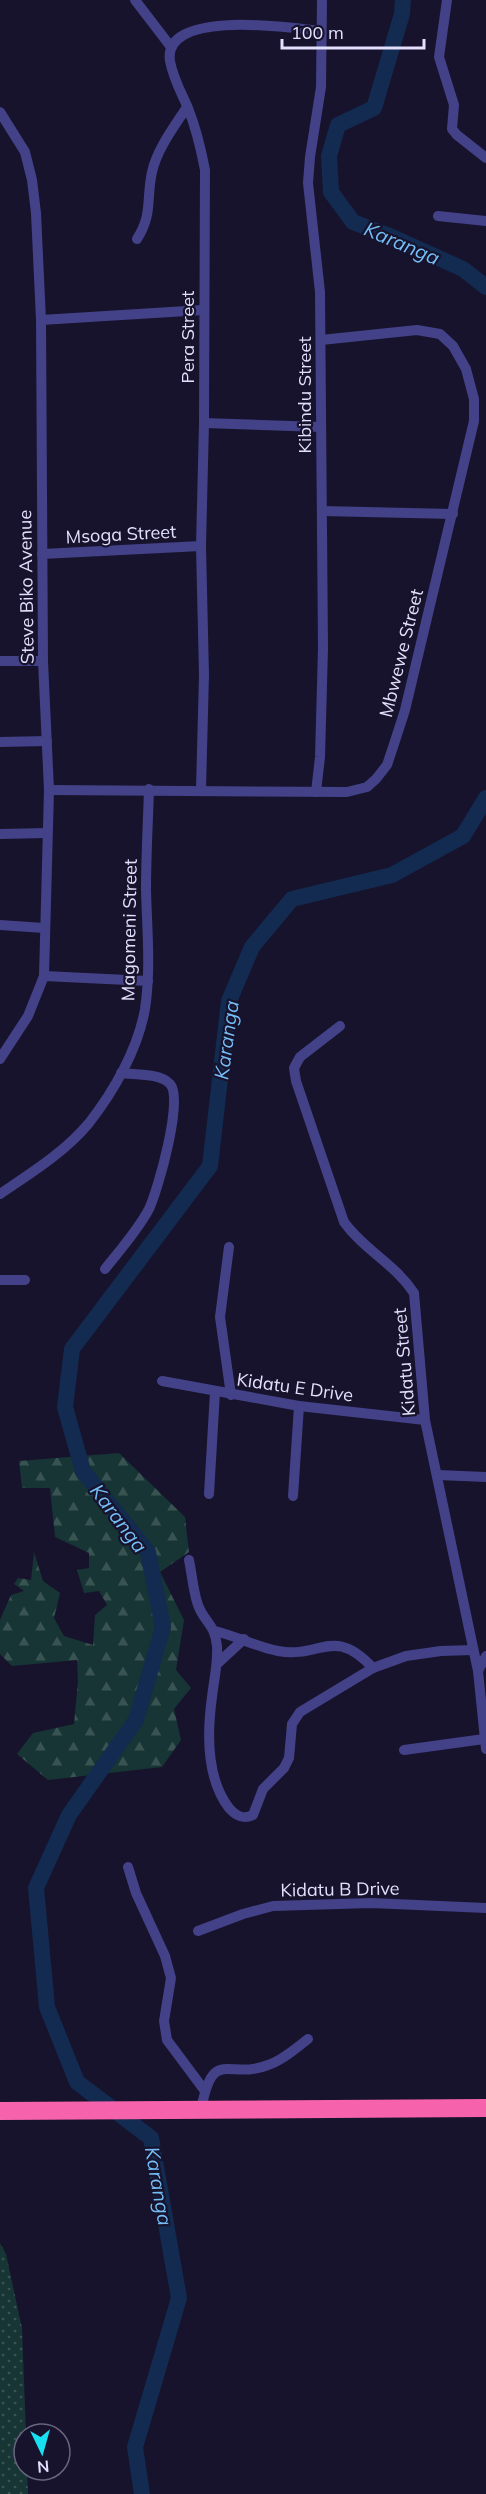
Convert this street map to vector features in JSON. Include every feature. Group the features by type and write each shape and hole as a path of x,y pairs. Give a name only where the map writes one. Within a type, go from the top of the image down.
{"highway":[{"path":"0,2111 486,2108"}],"street":[{"path":"135,0 171,47 184,36 200,28 223,24 321,31"},
{"name":"Kibindu Street","path":"316,792 320,757 323,658 321,340 320,292 308,183 321,87 322,0"},
{"path":"447,0 439,57 454,105 452,129 486,158"},
{"name":"Pera Street","path":"171,47 169,58 174,80 199,141 205,170 201,546 204,675 201,789"},
{"path":"137,239 148,218 152,170 160,151 187,107"},
{"name":"Steve Biko Avenue","path":"0,112 24,152 32,180 41,320 43,661 49,790 44,976 28,1016 0,1059"},
{"path":"438,216 486,221"},
{"path":"41,320 203,310"},
{"name":"Mbwewe Street","path":"49,790 201,789 347,792 367,787 387,765 405,710 453,514 474,421 474,399 466,369 453,346 440,333 417,330 321,340"},
{"path":"204,423 320,427"},
{"path":"322,511 453,514"},
{"name":"Msoga Street","path":"42,554 201,546"},
{"path":"0,661 43,661"},
{"path":"0,742 46,741"},
{"name":"Magomeni Street","path":"0,1194 58,1153 88,1124 121,1073 137,1035 144,1010 148,981 146,891 149,789"},
{"path":"0,834 47,833"},
{"path":"0,926 44,927"},
{"path":"44,976 148,981"},
{"name":"Kidatu Street","path":"340,1026 300,1057 294,1068 296,1081 344,1222 355,1237 403,1277 414,1293 425,1420 478,1671 485,1744"},
{"path":"105,1269 148,1211 154,1197 174,1112 175,1095 172,1086 165,1079 121,1073"},
{"path":"229,1247 220,1317 231,1395"},
{"path":"0,1280 25,1280"},
{"name":"Kidatu E Drive","path":"162,1381 300,1406 425,1420"},
{"path":"209,1494 215,1392"},
{"path":"293,1496 300,1406"},
{"path":"438,1475 486,1477"},
{"path":"189,1560 198,1607 215,1631 218,1663 211,1699 210,1756 215,1784 235,1814 242,1817 253,1815 263,1789 284,1768 289,1758 292,1724 300,1712 373,1668 421,1654 473,1650"},
{"path":"215,1631 279,1651 292,1652 327,1645 346,1647 359,1653 373,1668"},
{"path":"218,1663 244,1639"},
{"path":"478,1671 486,1656"},
{"path":"404,1750 485,1744"},
{"path":"128,1867 136,1893 165,1956 171,1978 164,2021 167,2040 205,2091"},
{"name":"Kidatu B Drive","path":"198,1930 273,1906 372,1903 486,1908"},
{"path":"201,2110 205,2091 215,2072 228,2068 259,2068 269,2065 308,2039"}],"green space":[{"path":"119,1453 185,1517 189,1552 160,1572 184,1620 176,1670 191,1688 174,1709 181,1740 162,1767 48,1780 17,1754 33,1733 74,1724 78,1681 77,1660 12,1666 0,1654 0,1620 11,1595 24,1591 14,1584 18,1578 31,1580 34,1552 43,1581 60,1593 54,1618 64,1636 93,1645 95,1615 107,1605 99,1591 84,1593 77,1570 89,1568 89,1553 55,1537 50,1488 22,1488 19,1461"},
{"path":"0,2243 6,2254 22,2328 26,2422 12,2422 12,2482 28,2482 28,2494 0,2494"}],"waterway":[{"name":"Karanga","path":"403,0 402,14 374,108 338,125 329,156 331,192 353,222 463,269 486,287"},
{"name":"Karanga","path":"142,2494 135,2447 179,2298 151,2138 77,2082 47,2007 36,1888 69,1815 136,1720 163,1627 148,1552 83,1471 65,1407 72,1349 210,1166 229,1001 252,947 292,899 392,875 463,836 486,798"}]}
